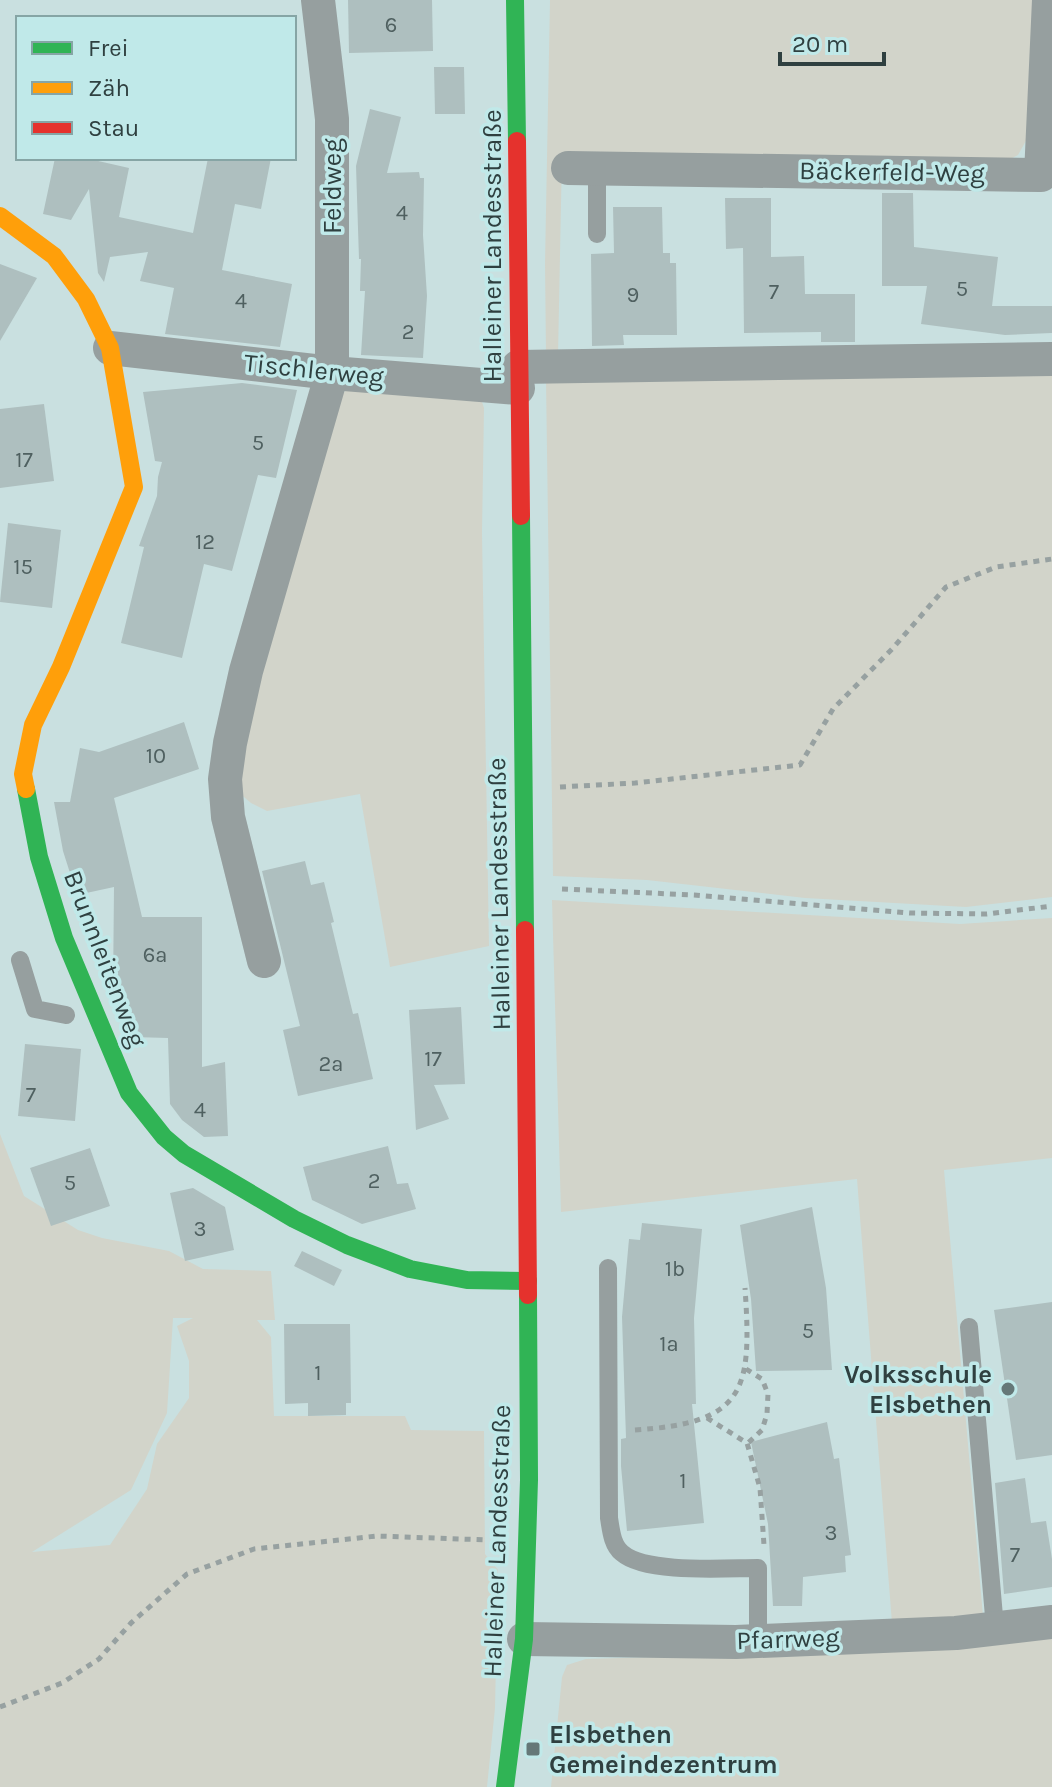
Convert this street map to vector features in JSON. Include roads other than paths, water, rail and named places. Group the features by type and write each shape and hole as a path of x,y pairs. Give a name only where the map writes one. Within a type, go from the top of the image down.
{"main road":[{"name":"Halleiner Landesstraße","path":"505,1787 524,1639 529,1480 515,0"},
{"name":"Brunnleitenweg","path":"0,216 54,256 86,299 110,348 134,487 61,667 33,725 23,774 39,857 64,938 129,1093 164,1137 184,1154 294,1219 347,1245 410,1269 467,1280 528,1281"}],"street":[{"name":"Feldweg","path":"264,961 228,817 225,779 246,671 332,373 332,119 318,0"},
{"name":"Bäckerfeld-Weg","path":"582,168 1041,175 1049,0"},
{"name":"Tischlerweg","path":"110,348 332,373 518,378 1052,359"},
{"name":"Pfarrweg","path":"524,1639 758,1640 956,1633 1052,1622"}],"lane":[{"path":"582,168 597,234"},
{"path":"20,960 35,1009 66,1015"},
{"path":"608,1268 609,1518 613,1538 622,1553 659,1567 758,1568 758,1640"},
{"path":"969,1327 995,1628"}],"place":[{"name":"Volksschule Elsbethen","path":"1008,1389"},
{"name":"Elsbethen Gemeindezentrum","path":"533,1749"}]}
